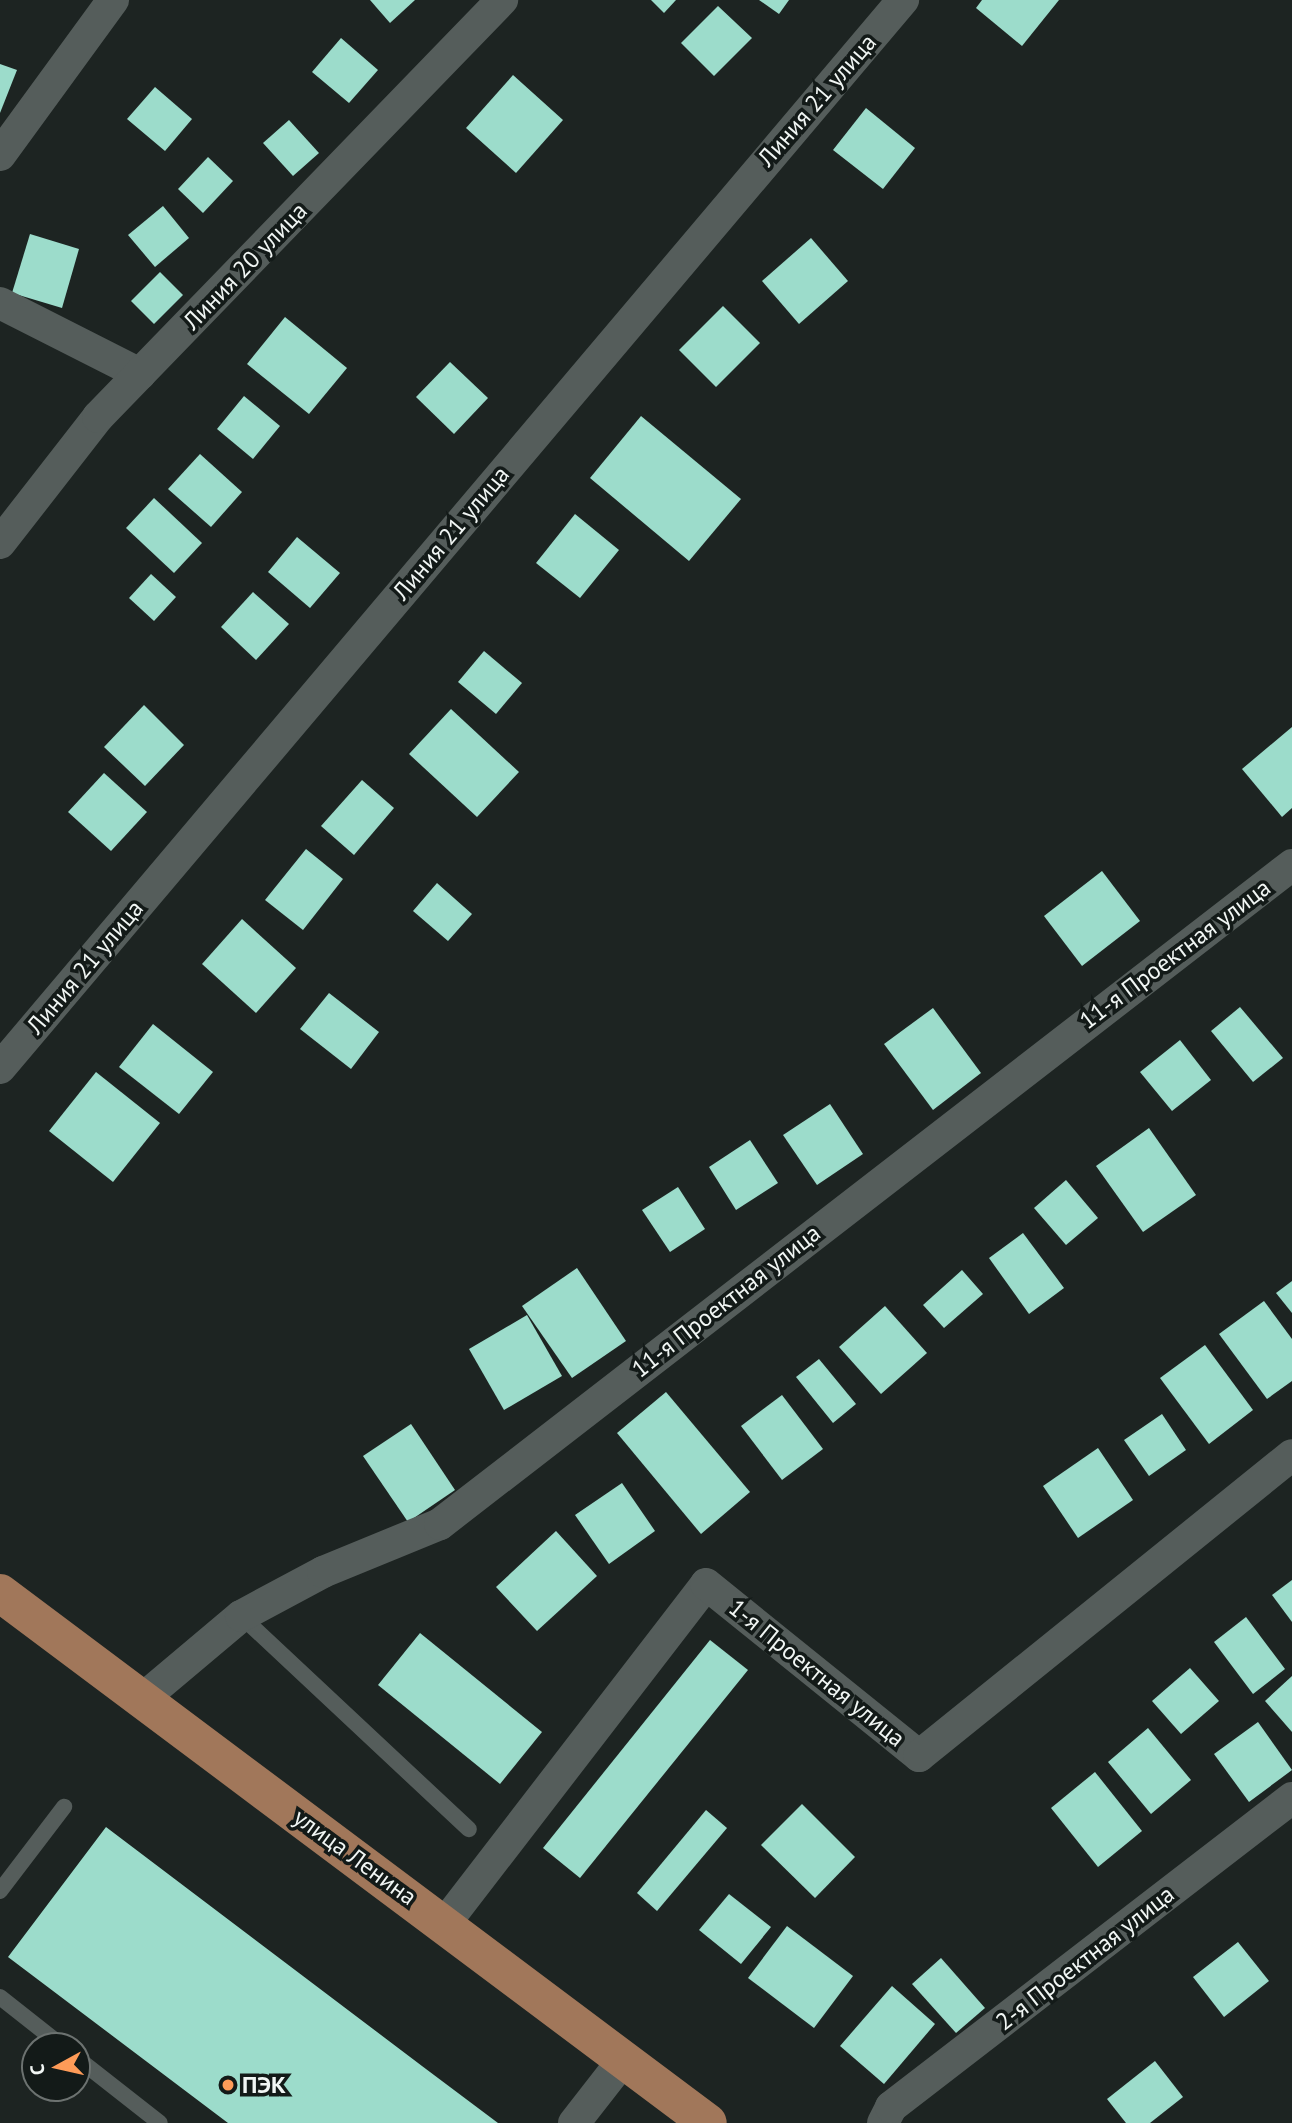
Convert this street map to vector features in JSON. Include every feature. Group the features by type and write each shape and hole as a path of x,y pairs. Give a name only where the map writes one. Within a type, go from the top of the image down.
{"main road":[{"name":"улица Ленина","path":"0,1593 139,1701 446,1922 708,2123"}],"street":[{"path":"0,155 113,0"},
{"name":"Линия 20 улица","path":"0,543 98,417 502,0"},
{"name":"Линия 21 улица","path":"0,1068 903,0"},
{"path":"0,303 140,374"},
{"name":"11-я Проектная улица","path":"139,1701 242,1616 323,1572 440,1524 1292,865"},
{"name":"1-я Проектная улица","path":"446,1922 706,1584 919,1756 1292,1455"},
{"name":"2-я Проектная улица","path":"883,2123 891,2107 1292,1798"},
{"path":"574,2123 624,2059"}],"lane":[{"path":"242,1616 469,1829"},
{"path":"0,1891 64,1807"},
{"path":"0,1997 44,2032"},
{"path":"91,2069 160,2123"}],"building":[{"path":"370,0 415,0 390,23"},
{"path":"651,0 676,0 664,13"},
{"path":"759,0 789,0 779,14"},
{"path":"982,0 1059,0 1022,46 976,8"},
{"path":"718,6 752,38 714,76 681,43"},
{"path":"341,38 378,70 349,103 312,72"},
{"path":"0,64 17,70 0,113"},
{"path":"513,75 563,120 516,173 466,128"},
{"path":"155,87 192,119 165,151 127,119"},
{"path":"866,108 915,148 883,189 833,150"},
{"path":"289,120 319,153 293,176 263,143"},
{"path":"208,157 233,181 203,213 178,189"},
{"path":"163,206 189,238 155,267 128,235"},
{"path":"30,234 79,249 62,308 12,293"},
{"path":"811,238 848,281 799,324 762,281"},
{"path":"160,272 183,295 154,324 131,301"},
{"path":"723,306 760,343 716,387 679,350"},
{"path":"285,317 347,368 309,414 247,364"},
{"path":"450,362 488,398 454,434 416,397"},
{"path":"244,396 280,426 253,459 217,429"},
{"path":"641,416 741,499 689,561 590,478"},
{"path":"200,454 242,492 211,527 168,489"},
{"path":"154,498 202,543 174,573 126,528"},
{"path":"575,514 619,550 580,598 536,563"},
{"path":"297,537 340,573 310,608 268,572"},
{"path":"151,574 176,597 154,621 129,598"},
{"path":"253,592 289,624 256,660 221,627"},
{"path":"484,651 522,683 496,714 458,682"},
{"path":"144,705 184,745 145,786 104,747"},
{"path":"451,709 519,772 477,817 409,754"},
{"path":"1292,727 1292,808 1282,817 1242,769"},
{"path":"104,773 147,812 111,851 68,812"},
{"path":"362,780 394,808 354,855 321,826"},
{"path":"306,849 343,879 303,930 265,900"},
{"path":"1102,871 1140,921 1082,966 1044,916"},
{"path":"437,883 472,914 448,941 413,911"},
{"path":"242,919 296,968 256,1013 202,964"},
{"path":"329,993 379,1032 351,1069 300,1029"},
{"path":"1240,1007 1283,1058 1253,1082 1211,1031"},
{"path":"933,1008 981,1073 933,1110 884,1044"},
{"path":"153,1024 213,1072 179,1114 119,1067"},
{"path":"1180,1040 1211,1080 1172,1111 1140,1072"},
{"path":"96,1072 160,1123 113,1182 49,1131"},
{"path":"830,1104 863,1154 817,1185 783,1135"},
{"path":"1149,1128 1196,1195 1143,1232 1096,1166"},
{"path":"750,1140 778,1183 736,1210 709,1167"},
{"path":"1066,1180 1098,1218 1066,1245 1034,1208"},
{"path":"678,1187 705,1229 670,1252 642,1210"},
{"path":"1023,1233 1064,1288 1029,1314 989,1258"},
{"path":"577,1268 626,1341 572,1378 522,1306"},
{"path":"962,1270 983,1294 944,1328 923,1305"},
{"path":"1292,1281 1292,1313 1276,1293"},
{"path":"1264,1301 1292,1339 1292,1381 1267,1399 1219,1334"},
{"path":"885,1306 927,1353 881,1394 839,1347"},
{"path":"527,1315 562,1376 504,1410 469,1349"},
{"path":"1205,1345 1253,1410 1209,1444 1160,1378"},
{"path":"819,1359 856,1404 833,1423 796,1377"},
{"path":"666,1392 750,1492 701,1534 617,1433"},
{"path":"782,1395 823,1449 782,1480 741,1426"},
{"path":"1162,1414 1186,1450 1149,1476 1124,1440"},
{"path":"411,1424 455,1490 408,1522 363,1456"},
{"path":"1098,1448 1133,1500 1078,1538 1043,1486"},
{"path":"622,1483 655,1531 609,1564 575,1515"},
{"path":"556,1531 597,1576 537,1631 496,1587"},
{"path":"1292,1580 1292,1622 1272,1595"},
{"path":"1246,1617 1285,1669 1253,1694 1214,1642"},
{"path":"420,1633 542,1732 500,1784 378,1685"},
{"path":"710,1640 748,1670 580,1878 543,1848"},
{"path":"1190,1668 1219,1701 1181,1734 1152,1701"},
{"path":"1292,1676 1292,1732 1265,1701"},
{"path":"1258,1722 1292,1770 1249,1802 1214,1754"},
{"path":"1148,1728 1191,1780 1151,1814 1108,1762"},
{"path":"1095,1772 1142,1831 1098,1867 1051,1808"},
{"path":"802,1804 855,1857 815,1898 761,1845"},
{"path":"706,1810 727,1828 657,1911 637,1893"},
{"path":"106,1827 498,2123 228,2123 8,1957"},
{"path":"729,1894 771,1927 741,1964 699,1930"},
{"path":"787,1926 853,1976 814,2028 748,1978"},
{"path":"1238,1942 1269,1981 1224,2017 1193,1977"},
{"path":"941,1958 985,2008 956,2033 912,1984"},
{"path":"892,1986 935,2024 884,2084 840,2046"},
{"path":"1155,2061 1183,2097 1150,2123 1126,2123 1107,2099"}],"place":[{"name":"ПЭК","path":"228,2085"}]}
